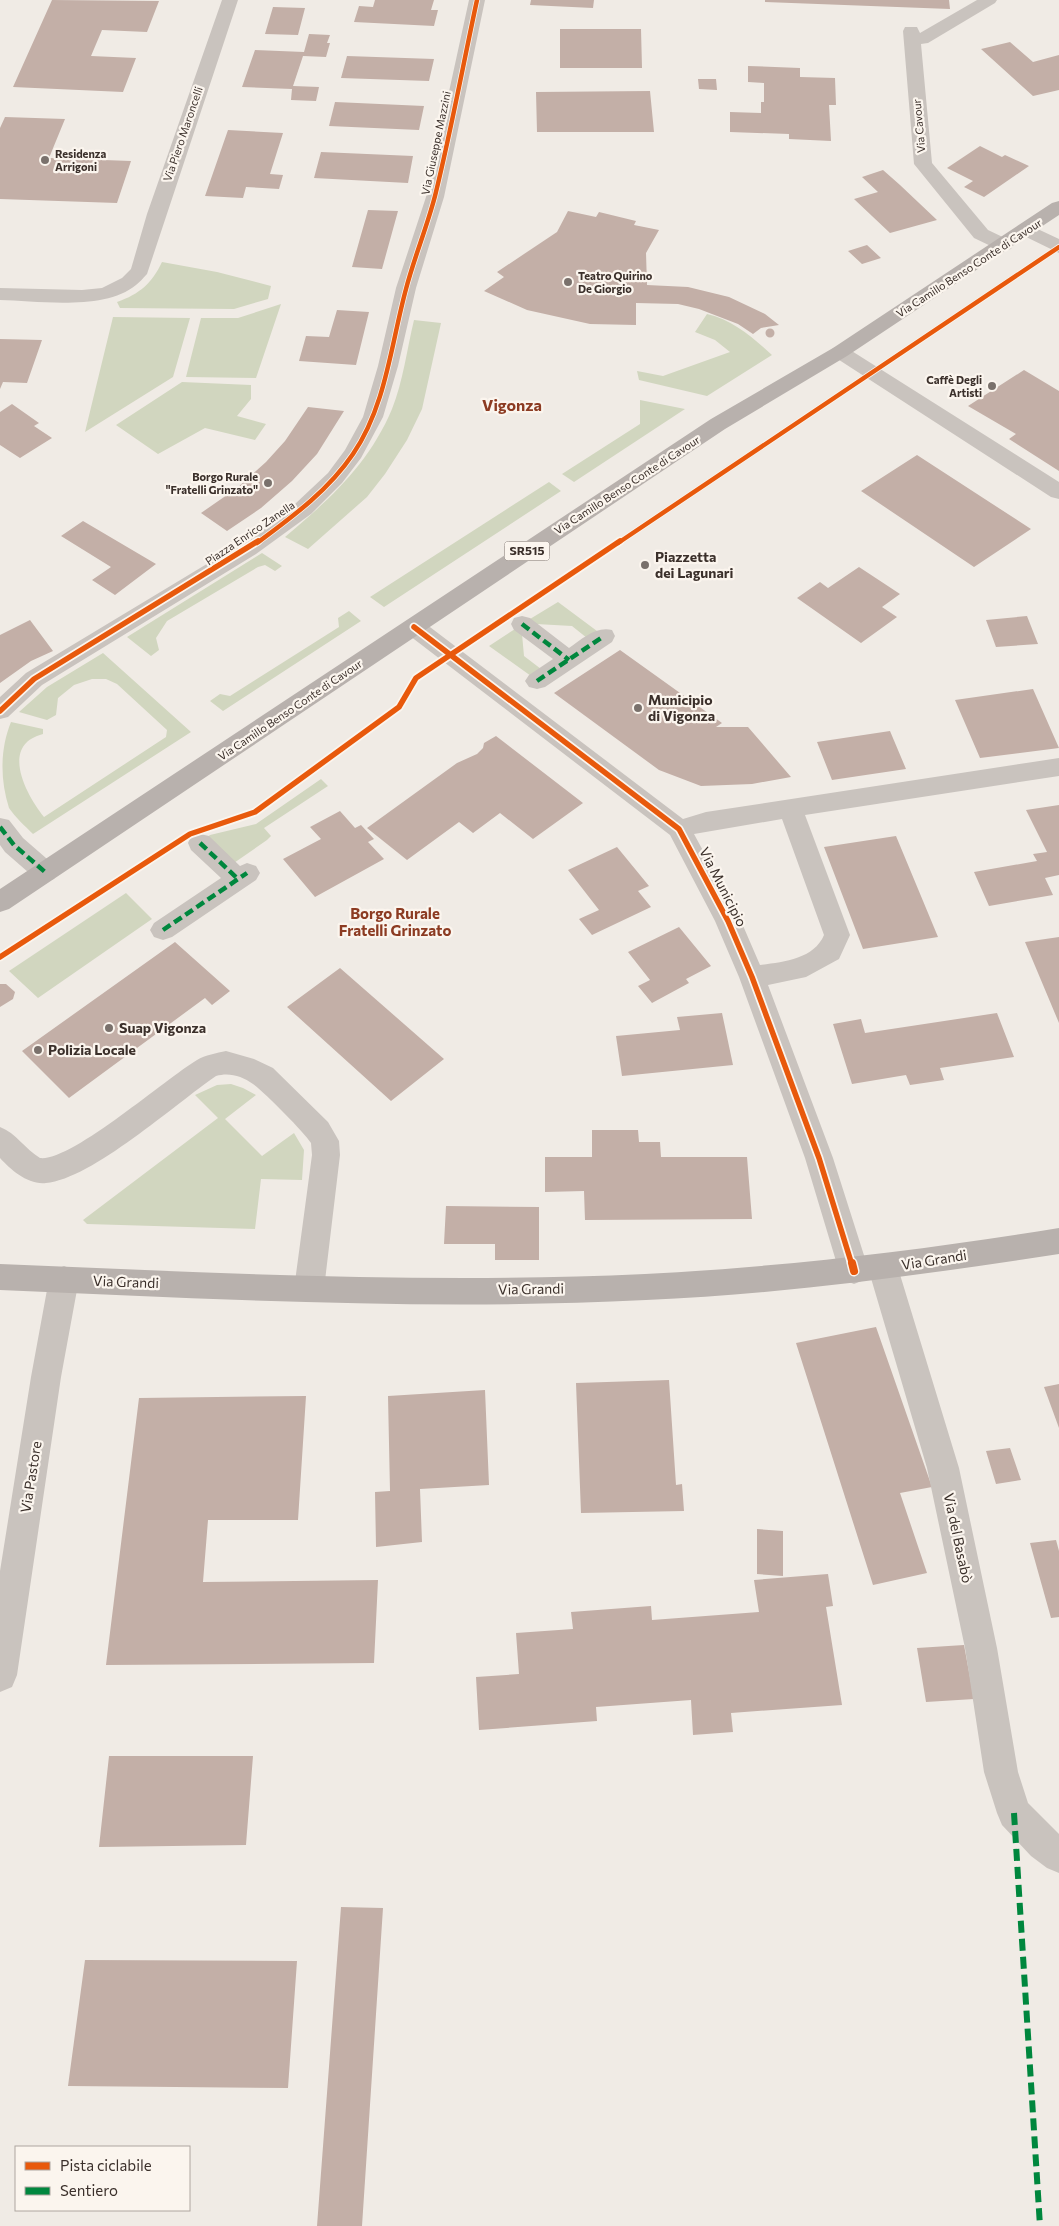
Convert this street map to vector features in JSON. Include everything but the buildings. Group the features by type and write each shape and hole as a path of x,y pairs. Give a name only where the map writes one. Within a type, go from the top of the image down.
{"main road":[{"name":"Via Camillo Benso Conte di Cavour","path":"0,902 718,424 840,352 1059,207"},
{"name":"Via Grandi","path":"0,1277 309,1289 470,1290 612,1288 735,1282 869,1270 1059,1241"}],"street":[{"name":"Via Piero Maroncelli","path":"0,294 82,296 106,293 129,282 140,270 156,214 230,0"},
{"name":"Via Giuseppe Mazzini","path":"406,288 435,197 477,0"},
{"name":"Via Cavour","path":"990,0 917,35 923,164 981,234 1004,245"},
{"path":"1026,230 1059,247"},
{"name":"Piazza Enrico Zanella","path":"0,711 34,679 248,550 303,509 335,478 354,452 373,417 388,366 406,288"},
{"path":"840,352 1059,492"},
{"path":"522,624 569,660"},
{"name":"Via Municipio","path":"414,627 679,829 728,921 752,977 819,1158 869,1270"},
{"path":"537,680 604,636"},
{"path":"679,829 706,821 1059,768"},
{"path":"752,977 798,970 830,952 836,935 790,808"},
{"path":"0,827 14,844 45,872"},
{"path":"163,930 243,876 200,843"},
{"path":"0,1139 30,1168 45,1171 82,1157 208,1067 226,1062 244,1067 263,1076 318,1130 325,1141 326,1154 309,1289"},
{"name":"Via del Basabò","path":"869,1270 943,1468 981,1648 1001,1772 1014,1813 1043,1844 1059,1856"},
{"name":"Via Pastore","path":"0,1675 46,1377 64,1280"}],"green space":[{"path":"162,262 217,272 271,286 268,299 234,309 120,308 117,302 144,287 154,276"},
{"path":"281,304 256,378 186,377 201,318 238,318"},
{"path":"707,314 734,325 772,355 707,396 639,380 637,371 663,376 730,352 715,340 695,332"},
{"path":"113,317 190,318 173,377 85,432"},
{"path":"414,320 441,323 422,409 407,440 385,474 367,497 308,549 285,537 346,480 360,464 383,429 399,388"},
{"path":"182,382 251,385 251,399 237,416 266,424 255,440 205,428 158,454 116,425"},
{"path":"640,400 685,409 574,482 562,474 640,424"},
{"path":"549,482 561,491 384,607 370,597"},
{"path":"262,553 282,566 275,571 265,565 258,567 167,621 156,638 159,650 151,656 127,637"},
{"path":"558,602 597,631 587,638 572,626 536,624 530,619"},
{"path":"349,611 361,621 223,711 210,701 220,694 230,696 339,627 338,618"},
{"path":"515,629 522,634 524,656 541,669 531,676 489,646"},
{"path":"103,653 191,732 33,834 9,808 4,787 3,754 11,722 43,729 43,734 30,740 22,748 19,759 24,783 44,817 166,737 167,730 117,684 106,679 92,679 74,685 58,698 56,715 47,720 19,712 47,687"},
{"path":"321,779 328,786 264,828 271,836 231,865 204,840 210,835 256,824"},
{"path":"126,893 152,919 38,998 9,971"},
{"path":"231,1084 256,1095 225,1119 262,1156 294,1133 304,1150 302,1180 261,1179 255,1229 87,1224 83,1220 218,1118 195,1095 217,1085"}],"marked path":[{"path":"522,624 569,660"},
{"path":"537,681 604,636"},
{"path":"0,827 14,845 45,872"},
{"path":"200,843 238,879"},
{"path":"163,930 247,873"},
{"path":"1014,1813 1040,2226"}],"cycle path":[{"path":"0,711 34,679 248,549 303,509 335,478 354,453 373,417 388,366 406,288 435,197 477,0"},
{"path":"0,957 190,834 255,812 399,707 416,678 1059,247"},
{"path":"414,627 679,829 728,921 752,977 819,1158 854,1271"}],"place":[{"name":"Residenza Arrigoni","path":"45,160"},
{"name":"Teatro Quirino De Giorgio","path":"568,282"},
{"name":"Caffè Degli Artisti","path":"992,386"},
{"name":"Borgo Rurale \"Fratelli Grinzato\"","path":"268,483"},
{"name":"Piazzetta dei Lagunari","path":"645,565"},
{"name":"Municipio di Vigonza","path":"638,708"},
{"name":"Suap Vigonza","path":"109,1028"},
{"name":"Polizia Locale","path":"38,1050"}],"district":[{"name":"Vigonza","path":"512,405"},
{"name":"Borgo Rurale Fratelli Grinzato","path":"395,922"}]}
